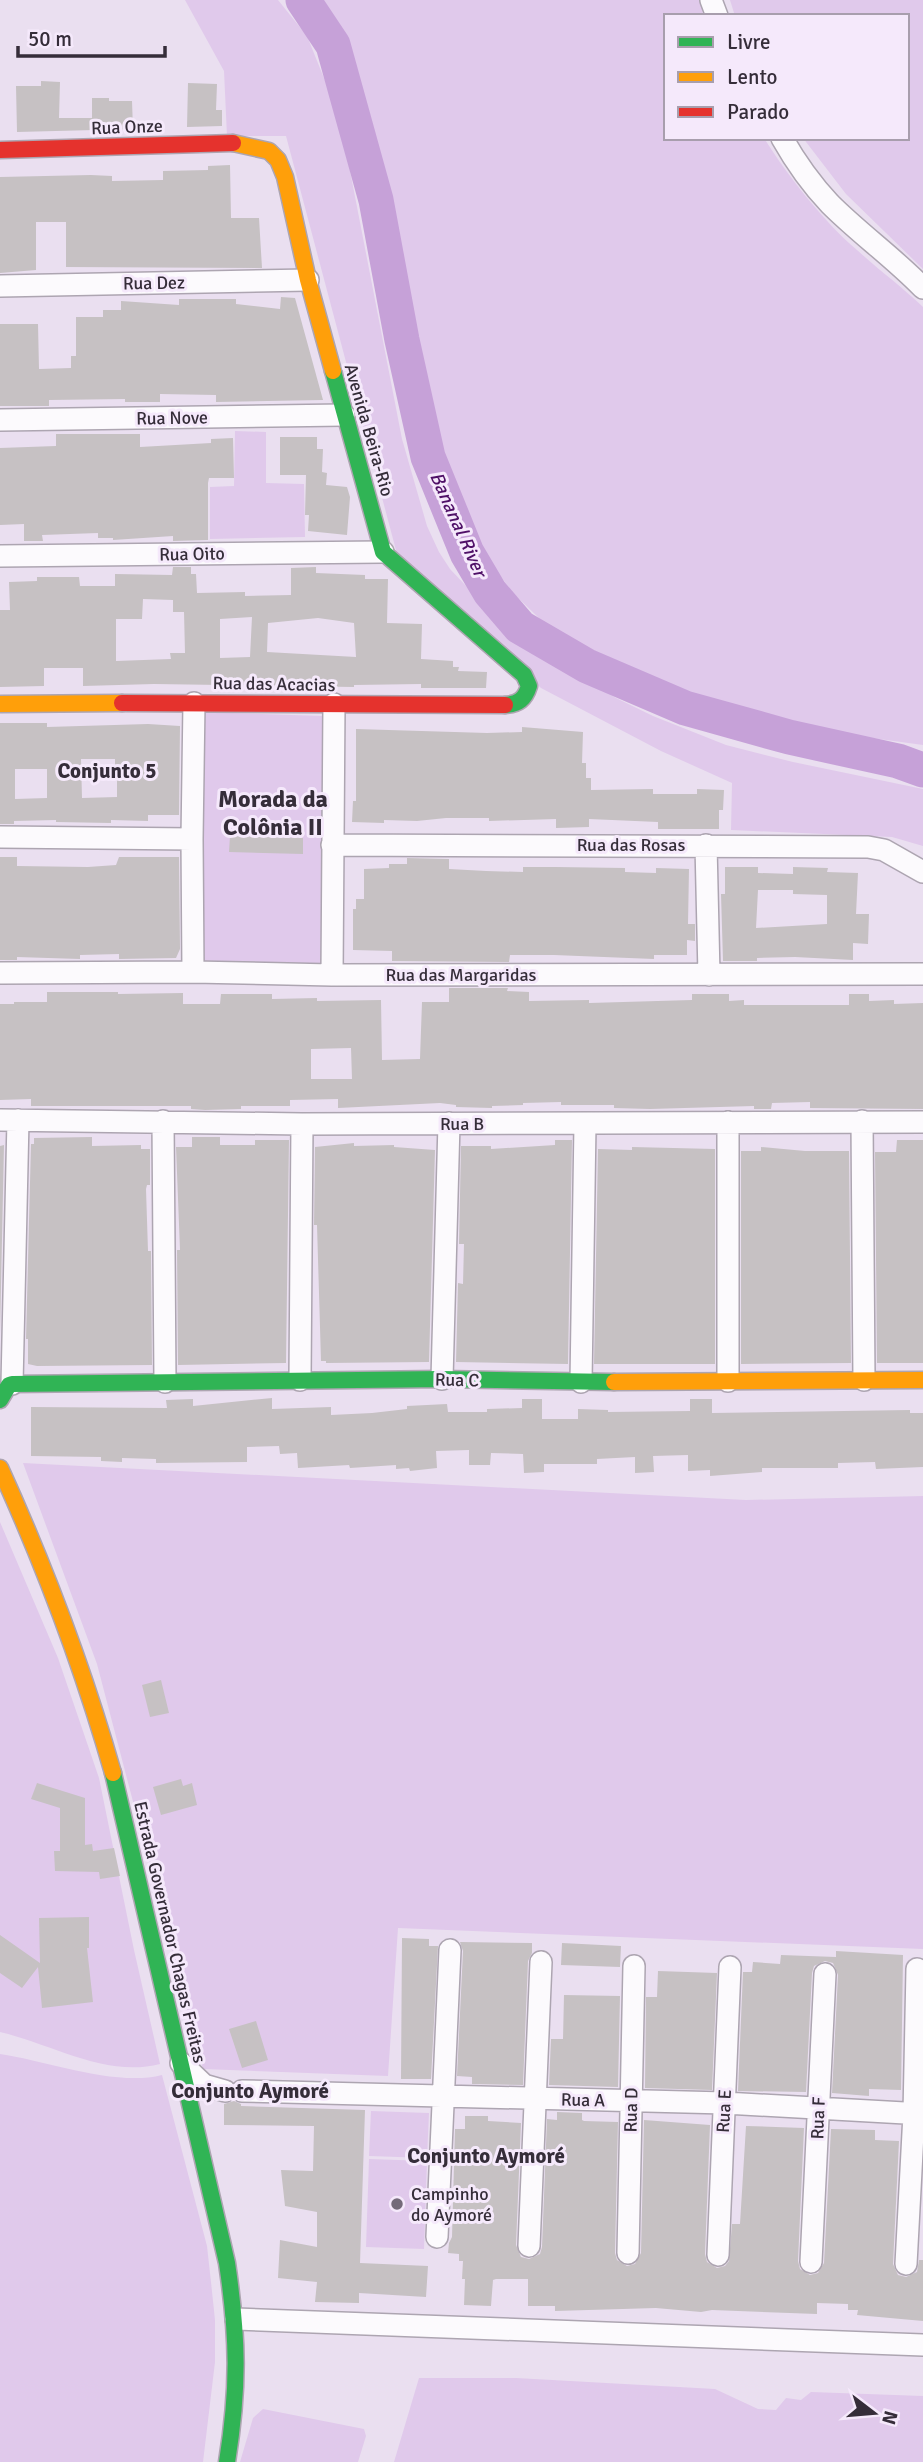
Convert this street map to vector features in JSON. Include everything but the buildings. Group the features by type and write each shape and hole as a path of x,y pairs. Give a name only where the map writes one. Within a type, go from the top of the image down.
{"street":[{"path":"783,140 830,203 923,288"},
{"name":"Rua Onze","path":"0,150 238,144 254,146"},
{"name":"Avenida Beira-Rio","path":"254,146 269,151 278,160 285,177 344,415 383,552"},
{"name":"Rua Dez","path":"0,286 309,281"},
{"name":"Rua Nove","path":"0,420 344,415"},
{"name":"Rua Oito","path":"0,556 383,552"},
{"name":"Rua das Acacias","path":"0,704 514,705 522,701 527,695 527,680 383,552"},
{"path":"193,972 194,703"},
{"path":"332,975 334,704"},
{"path":"0,837 192,839"},
{"name":"Rua das Rosas","path":"332,845 868,846 884,850 923,872"},
{"path":"706,845 709,975"},
{"name":"Rua das Margaridas","path":"0,973 923,975"},
{"path":"5,1388 9,1120"},
{"name":"Rua B","path":"9,1120 585,1125 923,1122"},
{"path":"163,1121 166,1382"},
{"path":"862,1121 864,1380"},
{"path":"728,1122 728,1381"},
{"path":"300,1380 302,1124"},
{"path":"442,1379 449,1124"},
{"path":"581,1382 585,1125"},
{"name":"Rua C","path":"5,1388 300,1380 923,1380"},
{"name":"Estrada Governador Chagas Freitas","path":"0,1468 63,1620 98,1721 115,1782 227,2255 236,2319 236,2410 227,2462"},
{"path":"437,2237 450,1951"},
{"path":"530,2246 541,1962"},
{"name":"Rua D","path":"628,2253 634,1966"},
{"name":"Rua E","path":"718,2255 730,1967"},
{"path":"906,2264 919,2114 917,1969"},
{"name":"Rua F","path":"811,2262 825,1974"},
{"path":"179,2060 201,2083 229,2091"},
{"path":"194,2118 204,2099 229,2091"},
{"name":"Rua A","path":"229,2091 725,2103 919,2114"},
{"path":"236,2319 923,2345"}],"shaded area":[{"path":"185,0 278,0 307,36 328,88 345,145 402,439 427,526 450,569 485,606 549,657 616,698 653,716 726,745 923,789 923,846 892,837 731,830 732,783 661,751 541,688 397,554 286,136 227,136 224,71"},
{"path":"318,0 701,0 703,14 664,14 664,140 765,140 795,182 832,226 923,307 923,745 799,728 653,682 572,643 540,619 512,592 487,557 461,509 435,442 392,213 352,52"},
{"path":"730,0 923,0 923,269 846,194 805,140 909,140 909,14 734,14"},
{"path":"235,431 266,432 266,483 304,484 305,537 210,539 210,487 234,486"},
{"path":"200,712 322,716 324,963 202,963"},
{"path":"23,1463 746,1500 923,1496 923,1949 398,1928 388,2076 203,2069 97,1664"},
{"path":"0,1522 58,1658 99,1778 160,2064 120,2067 99,2063 0,2032"},
{"path":"0,2054 124,2078 162,2075 207,2246 211,2282 215,2362 203,2462 0,2462"},
{"path":"371,2111 429,2113 427,2158 369,2156"},
{"name":"Campinho do Aymoré","path":"369,2159 427,2161 424,2249 366,2247"},
{"path":"419,2378 516,2378 715,2389 758,2409 776,2410 786,2398 801,2400 811,2392 923,2396 923,2462 394,2462"},
{"path":"263,2409 364,2429 366,2436 358,2462 240,2462 253,2418"}],"waterway":[{"name":"Bananal River","path":"303,0 333,45 376,200 402,340 428,457 467,553 490,592 520,627 587,666 685,708 789,737 898,761 923,770"}],"traffic: fast":[{"path":"333,371 383,552 524,675 529,686 526,694 518,702 505,705"},
{"path":"0,1400 12,1384 442,1379 614,1382"},
{"path":"113,1773 227,2263 236,2362 234,2410 227,2462"}],"traffic: slow":[{"path":"233,143 269,151 278,160 285,177 308,280 333,371"},
{"path":"0,704 122,703"},
{"path":"614,1382 923,1380"},
{"path":"0,1468 62,1618 113,1773"}],"traffic: jam":[{"path":"0,150 233,143"},
{"path":"122,703 505,705"}],"place":[{"name":"Campinho do Aymoré","path":"397,2204"}],"district":[{"name":"Conjunto 5","path":"107,771"},
{"name":"Morada da Colônia II","path":"273,813"},
{"name":"Conjunto Aymoré","path":"250,2091"},
{"name":"Conjunto Aymoré","path":"486,2156"}]}
